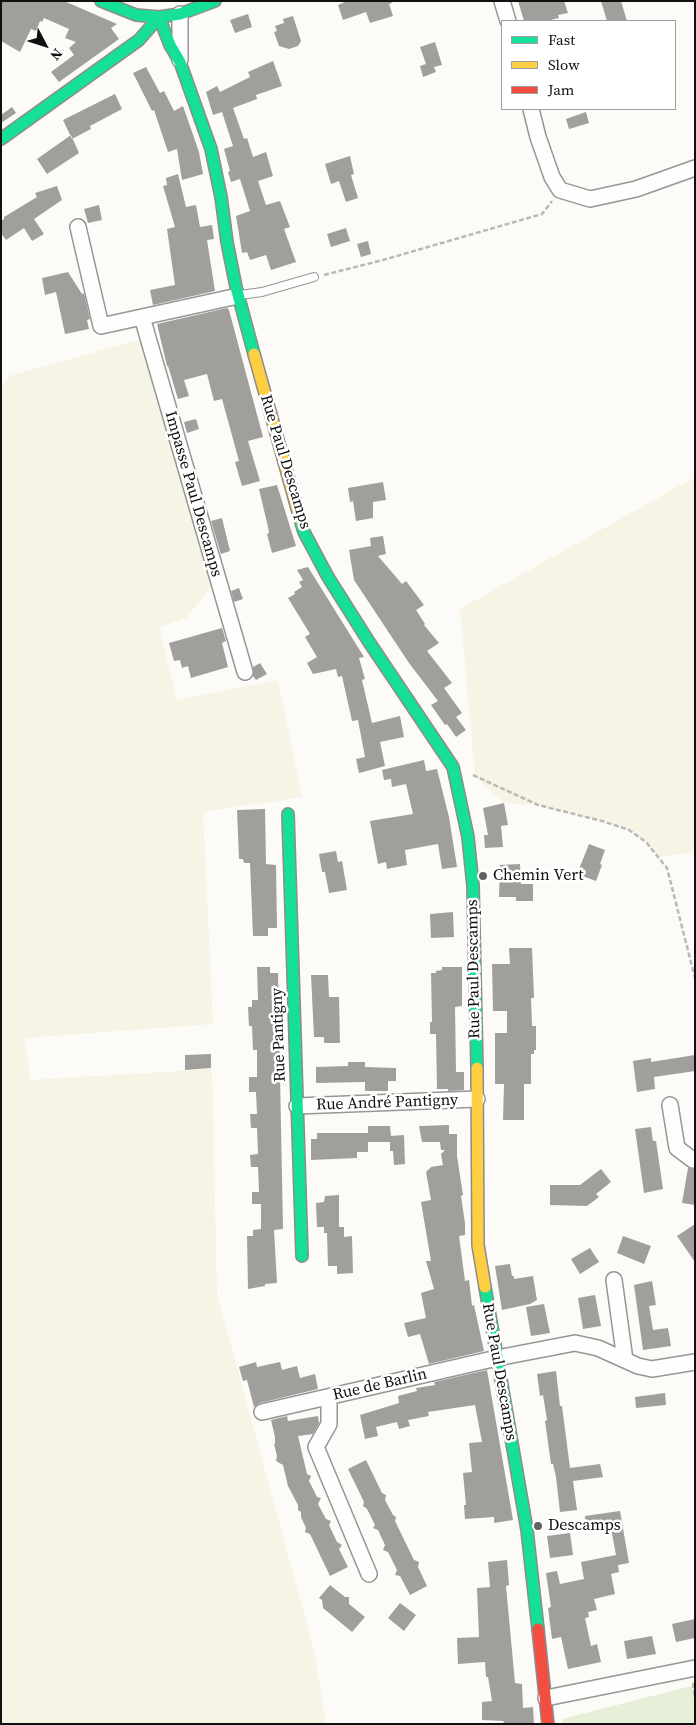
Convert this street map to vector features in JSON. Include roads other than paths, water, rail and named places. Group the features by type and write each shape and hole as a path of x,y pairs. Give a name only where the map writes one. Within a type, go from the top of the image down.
{"street":[{"path":"101,1 136,15 159,17 180,14 215,1"},
{"path":"502,1 508,20"},
{"name":"Rue Paul Descamps","path":"180,14 180,62"},
{"path":"1,139 140,40 159,17"},
{"name":"Rue Paul Descamps","path":"159,17 180,62 211,149 233,276 304,532 328,577 369,642 453,767 468,837 471,867 477,1099 478,1245 526,1530 548,1724"},
{"path":"531,110 552,176 560,190 590,199 636,189 695,168"},
{"path":"78,228 101,326 238,296"},
{"name":"Impasse Paul Descamps","path":"142,316 245,672"},
{"name":"Rue Pantigny","path":"288,814 302,1256"},
{"name":"Rue André Pantigny","path":"297,1106 477,1099"},
{"path":"670,1105 678,1148 693,1160 695,1159"},
{"path":"614,1280 625,1360"},
{"name":"Rue de Barlin","path":"262,1412 497,1358 575,1343 598,1348 638,1366 652,1369 695,1362"},
{"path":"329,1397 329,1424 316,1447 369,1574"},
{"path":"546,1698 695,1668"}],"lane":[{"path":"238,296 262,292 314,278"}],"place":[{"name":"Chemin Vert","path":"483,876"},
{"name":"Descamps","path":"538,1526"}]}
